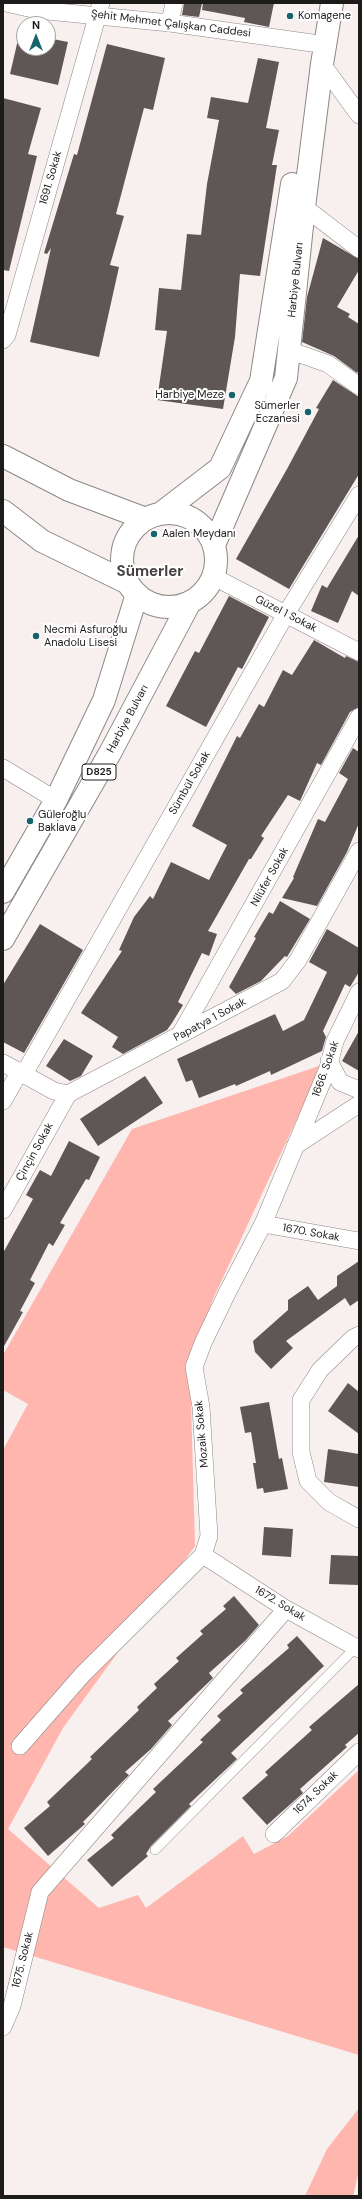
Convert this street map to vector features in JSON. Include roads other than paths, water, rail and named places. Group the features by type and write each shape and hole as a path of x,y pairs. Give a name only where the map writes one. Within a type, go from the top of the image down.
{"main road":[{"name":"Harbiye Bulvarı","path":"190,602 176,606 162,606 149,602 133,589 123,569 122,555 126,541 134,528 153,517 220,468 262,381 319,3"},
{"name":"Harbiye Bulvarı","path":"214,545 286,378 304,207 322,64 332,3"},
{"path":"3,456 69,490 153,517"},
{"path":"3,511 42,541 133,589"},
{"name":"Harbiye Bulvarı","path":"3,939 110,753 190,602 208,587 214,577 216,555 214,545 208,533 198,523 186,516 173,513 153,517"},
{"name":"D825","path":"3,892 56,800 104,700 133,589"}],"street":[{"name":"Şehit Mehmet Çalışkan Caddesi","path":"6,3 37,10 99,9 170,23 312,43"},
{"path":"170,23 174,3"},
{"name":"1691. Sokak","path":"3,340 9,328 99,9"},
{"path":"322,64 359,115"},
{"path":"304,207 359,249"},
{"path":"289,350 328,364 359,386"},
{"name":"Sümbül Sokak","path":"3,1101 22,1072 286,614 359,495"},
{"name":"Güzel 1 Sokak","path":"214,577 359,652"},
{"name":"Nilüfer Sokak","path":"180,1035 359,717"},
{"path":"3,768 56,800"},
{"name":"Papatya 1 Sokak","path":"68,1094 282,980 298,960 359,851"},
{"name":"1666. Sokak","path":"295,1146 329,1061 335,1040 359,992"},
{"path":"329,1061 340,1082 359,1090"},
{"path":"3,1063 22,1072 54,1091 68,1094"},
{"name":"Çinçin Sokak","path":"3,1210 68,1094"},
{"path":"295,1146 359,1104"},
{"name":"Mozaik Sokak","path":"20,1746 83,1674 203,1555 209,1536 201,1407 194,1367 203,1343 227,1293 263,1224 295,1146"},
{"name":"1670. Sokak","path":"263,1224 359,1241"},
{"path":"359,1335 353,1338 320,1370 301,1400 301,1452 308,1481 329,1502 359,1518"},
{"name":"1672. Sokak","path":"203,1555 286,1609 357,1648"},
{"name":"1675. Sokak","path":"3,2027 12,2006 40,1892 286,1609"},
{"name":"1674. Sokak","path":"274,1834 359,1752"}],"lane":[{"path":"155,1850 357,1648"}],"place":[{"name":"Komagene","path":"290,16"},
{"name":"Harbiye Meze","path":"232,395"},
{"name":"Sümerler Eczanesi","path":"308,412"},
{"name":"Aalen Meydanı","path":"154,534"},
{"name":"Necmi Asfuroğlu Anadolu Lisesi","path":"36,636"},
{"name":"Güleroğlu Baklava","path":"30,821"}],"district":[{"name":"Sümerler","path":"150,572"}]}
